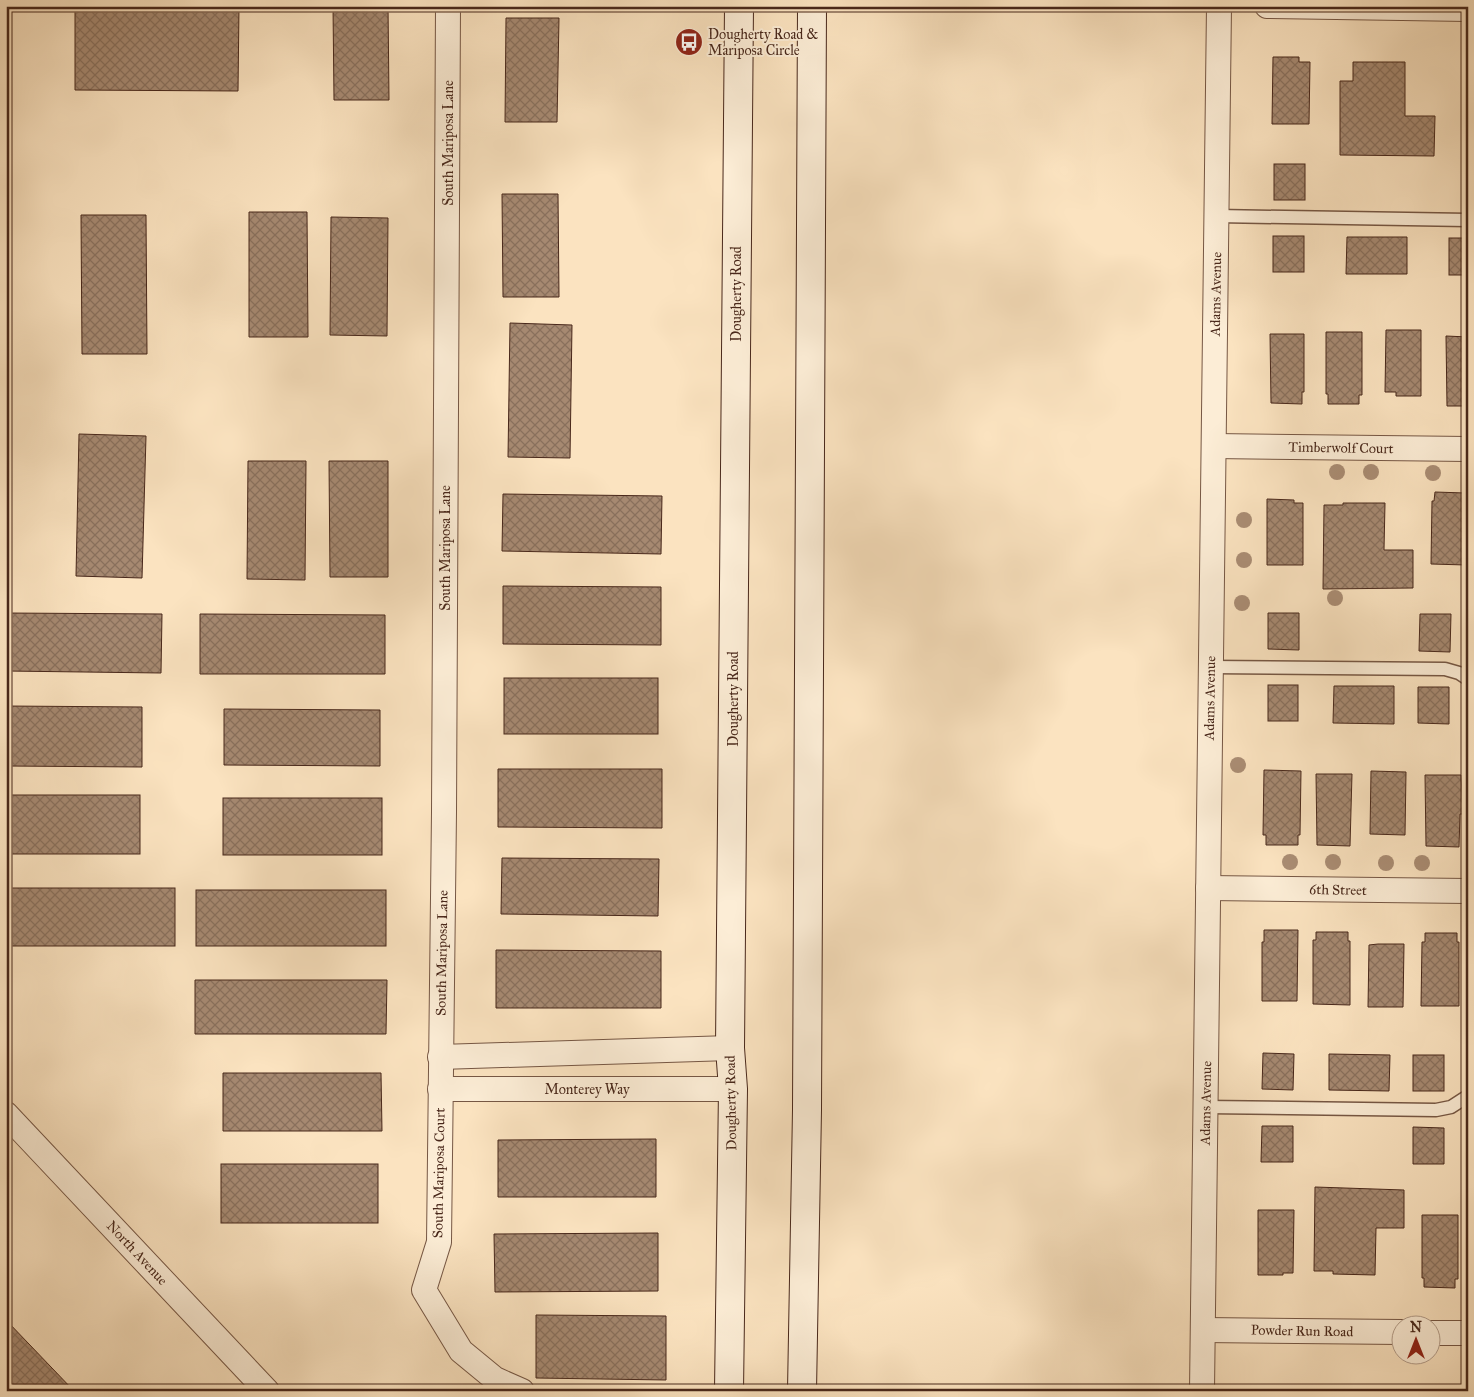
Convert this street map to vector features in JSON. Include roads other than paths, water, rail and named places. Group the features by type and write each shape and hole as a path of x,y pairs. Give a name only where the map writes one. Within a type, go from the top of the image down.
{"main road":[{"name":"Dougherty Road","path":"729,1391 733,1089 730,1048 739,6"},
{"path":"802,1391 807,1100 812,6"}],"street":[{"name":"South Mariposa Lane","path":"440,1089 444,812 448,6"},
{"name":"Adams Avenue","path":"1202,1391 1220,6"},
{"path":"1267,6 1468,9"},
{"name":"Timberwolf Court","path":"1214,446 1468,449"},
{"name":"6th Street","path":"1208,888 1468,891"},
{"path":"440,1056 730,1048"},
{"name":"Monterey Way","path":"440,1089 733,1089"},
{"name":"South Mariposa Court","path":"440,1089 438,1242 424,1290 461,1351 495,1379 522,1391"},
{"name":"North Avenue","path":"6,1114 267,1391"},
{"name":"Powder Run Road","path":"1203,1330 1392,1332"},
{"path":"1442,1333 1468,1333"}],"lane":[{"path":"1217,216 1468,220"},
{"path":"1211,667 1445,669 1459,673 1468,679"},
{"path":"1206,1107 1436,1110 1451,1107 1468,1096"}],"place":[{"name":"Dougherty Road & Mariposa Circle","path":"689,42"}]}
